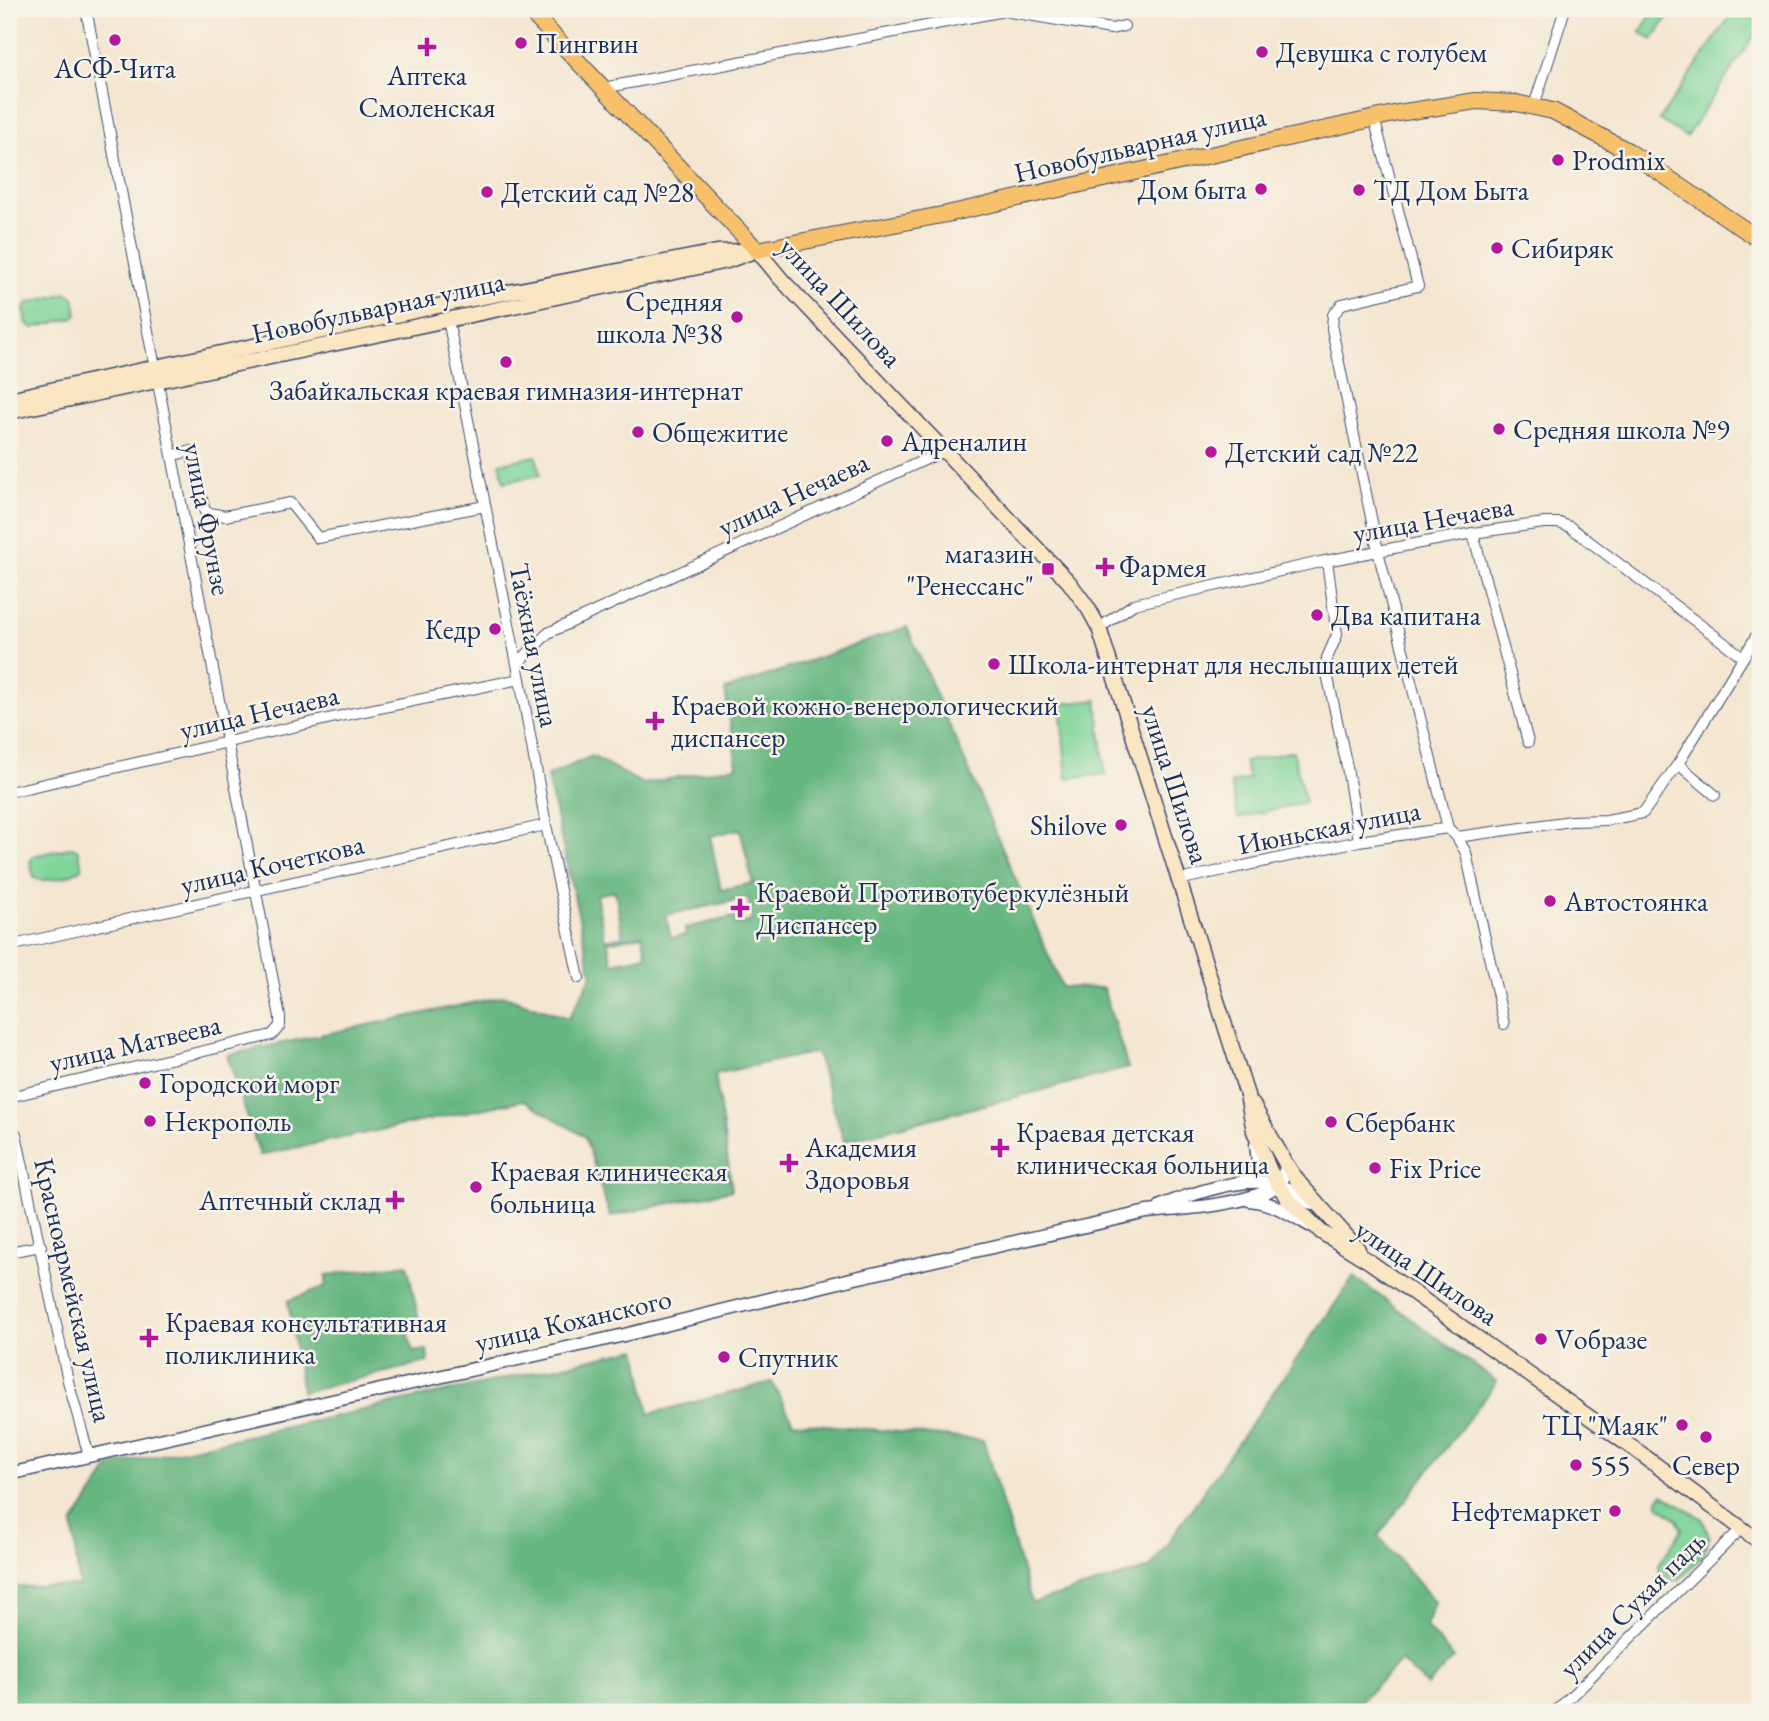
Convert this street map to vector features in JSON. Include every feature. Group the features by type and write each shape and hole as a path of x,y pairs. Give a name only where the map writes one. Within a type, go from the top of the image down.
{"main road":[{"name":"улица Шилова","path":"528,9 1069,582 1088,608 1099,628 1247,1095 1262,1154 1278,1184 1299,1212 1321,1232 1370,1262 1647,1458 1760,1542"},
{"name":"Новобульварная улица","path":"9,412 157,373 467,300 717,252 758,250 947,214 1374,118 1476,101 1508,102 1553,111 1628,150 1760,240"},
{"name":"Новобульварная улица","path":"9,399 448,320 727,261 758,250"},
{"path":"1247,1095 1286,1164 1370,1262"}],"street":[{"name":"улица Фрунзе","path":"88,9 281,1017 279,1026 272,1035"},
{"path":"1534,106 1565,9"},
{"path":"603,88 1003,10 1111,29 1124,26"},
{"name":"Июньская улица","path":"1374,118 1418,286 1342,304 1333,315 1332,329 1378,551 1448,828 1466,853 1504,1024"},
{"name":"Таёжная улица","path":"448,320 520,679 546,825 579,978"},
{"path":"174,455 191,451 205,512 225,516 290,503 318,538 485,506"},
{"name":"улица Нечаева","path":"517,664 548,633 944,451"},
{"name":"улица Нечаева","path":"1099,628 1134,604 1378,551 1473,533 1559,523 1570,527 1743,657"},
{"path":"1473,533 1528,742"},
{"path":"1327,561 1337,635 1327,658 1326,669 1350,780 1359,841"},
{"path":"1457,837 1571,821 1607,820 1643,813 1678,764 1760,630"},
{"name":"улица Нечаева","path":"9,792 345,715 520,679"},
{"path":"1678,764 1716,794"},
{"name":"улица Кочеткова","path":"9,946 546,825"},
{"name":"Июньская улица","path":"1178,880 1359,841 1448,828"},
{"name":"улица Матвеева","path":"9,1097 272,1035"},
{"path":"1241,1184 1253,1176 1256,1170 1258,1159 1254,1131"},
{"name":"Красноармейская улица","path":"16,1134 66,1369 89,1456"},
{"path":"1147,1212 1196,1208 1264,1193 1278,1184 1286,1164"},
{"path":"1147,1212 1182,1198 1259,1181 1278,1184 1298,1193 1331,1219"},
{"path":"1239,1199 1261,1201 1321,1232"},
{"name":"улица Коханского","path":"9,1474 1147,1212"},
{"path":"9,1252 41,1246"},
{"name":"улица Сухая падь","path":"1555,1712 1741,1529"}],"green space":[{"path":"1655,9 1674,9 1652,40 1640,32"},
{"path":"1735,9 1760,9 1760,27 1686,137 1659,120"},
{"path":"67,293 74,297 77,314 73,318 33,328 27,324 24,309 28,303"},
{"path":"536,456 540,475 504,482 500,463"},
{"path":"907,627 1062,987 1103,988 1128,1068 844,1141 816,1052 715,1074 732,1190 610,1216 585,1137 524,1100 260,1155 227,1055 504,996 569,1018 592,975 547,776 592,756 643,784 737,766 725,690","holes":["740,829 753,883 721,890 710,836","615,891 623,936 605,940 596,895","748,898 752,921 736,925 734,917 685,928 686,935 671,938 666,915","642,935 647,956 612,963 608,942"]},
{"path":"1097,700 1105,774 1067,778 1060,704"},
{"path":"1293,751 1305,802 1238,818 1231,783 1249,779 1244,762"},
{"path":"73,847 78,850 82,867 78,871 52,879 34,878 30,861 34,856"},
{"path":"407,1264 419,1321 406,1325 413,1352 427,1350 428,1362 302,1392 288,1301 326,1286 326,1275"},
{"path":"1354,1277 1497,1382 1378,1536 1435,1602 1426,1627 1454,1658 1427,1686 1401,1661 1349,1712 9,1712 9,1587 79,1586 73,1524 111,1466 637,1349 649,1414 772,1382 793,1422 983,1440 1032,1603 1150,1568"},
{"path":"1663,1494 1702,1519 1710,1535 1702,1556 1679,1580 1671,1580 1659,1571 1659,1564 1682,1530 1677,1519 1658,1505 1658,1499"}],"place":[{"name":"АСФ-Чита","path":"115,40"},
{"name":"Пингвин","path":"521,43"},
{"name":"Аптека Смоленская","path":"427,47"},
{"name":"Девушка с голубем","path":"1262,52"},
{"name":"Prodmix","path":"1558,160"},
{"name":"Дом быта","path":"1261,189"},
{"name":"ТД Дом Быта","path":"1359,190"},
{"name":"Детский сад №28","path":"487,192"},
{"name":"Сибиряк","path":"1497,248"},
{"name":"Средняя школа №38","path":"737,317"},
{"name":"Забайкальская краевая гимназия-интернат","path":"506,362"},
{"name":"Средняя школа №9","path":"1499,429"},
{"name":"Общежитие","path":"638,432"},
{"name":"Адреналин","path":"887,441"},
{"name":"Детский сад №22","path":"1211,452"},
{"name":"Фармея","path":"1105,567"},
{"name":"магазин \"Ренессанс\"","path":"1048,569"},
{"name":"Два капитана","path":"1317,615"},
{"name":"Кедр","path":"495,629"},
{"name":"Школа-интернат для неслышащих детей","path":"994,664"},
{"name":"Краевой кожно-венерологический диспансер","path":"655,721"},
{"name":"Shilove","path":"1121,825"},
{"name":"Автостоянка","path":"1550,901"},
{"name":"Краевой Противотуберкулёзный Диспансер","path":"740,908"},
{"name":"Городской морг","path":"145,1083"},
{"name":"Некрополь","path":"150,1121"},
{"name":"Сбербанк","path":"1331,1122"},
{"name":"Краевая детская клиническая больница","path":"1000,1148"},
{"name":"Академия Здоровья","path":"789,1163"},
{"name":"Fix Price","path":"1375,1168"},
{"name":"Краевая клиническая больница","path":"476,1187"},
{"name":"Аптечный склад","path":"395,1200"},
{"name":"Краевая консультативная поликлиника","path":"149,1338"},
{"name":"Vобразе","path":"1541,1339"},
{"name":"Спутник","path":"724,1357"},
{"name":"ТЦ \"Маяк\"","path":"1682,1425"},
{"name":"Север","path":"1706,1437"},
{"name":"555","path":"1576,1465"},
{"name":"Нефтемаркет","path":"1615,1511"}]}
